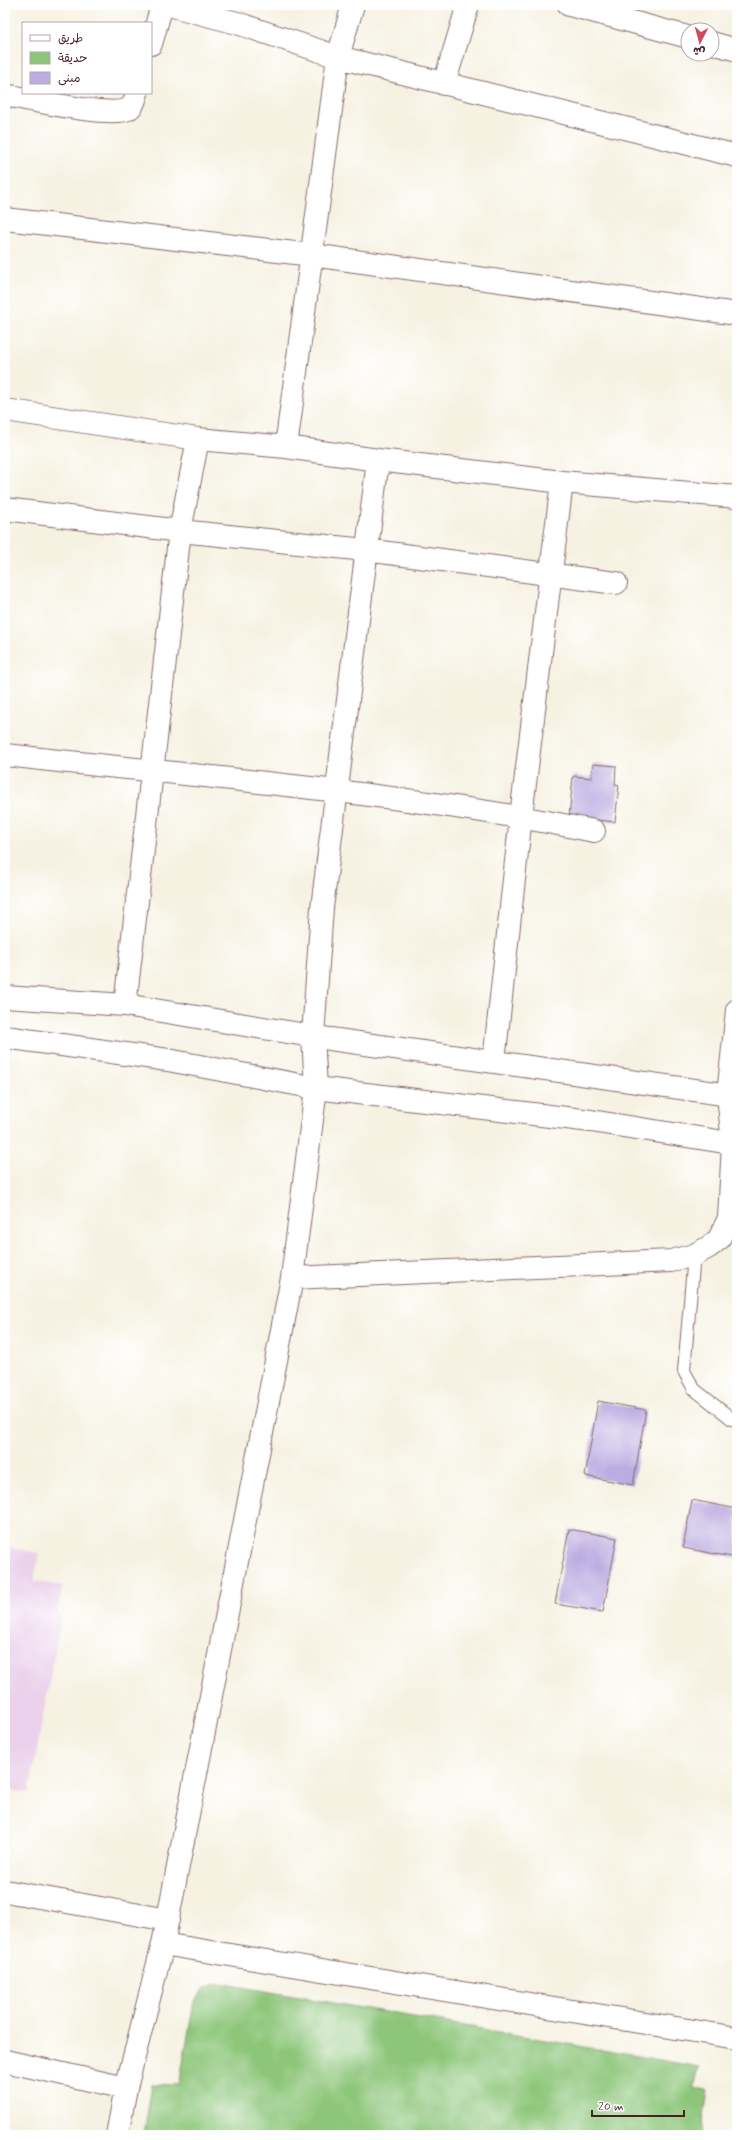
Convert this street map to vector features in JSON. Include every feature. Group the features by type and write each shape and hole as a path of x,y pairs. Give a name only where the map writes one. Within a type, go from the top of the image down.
{"street":[{"path":"152,40 162,5"},
{"path":"168,5 240,14 338,57 737,156"},
{"path":"286,447 338,57 353,5"},
{"path":"444,84 468,5"},
{"path":"569,5 680,35"},
{"path":"720,45 737,50"},
{"path":"5,95 108,112 128,109 133,104 137,94"},
{"path":"5,219 312,255 737,314"},
{"path":"5,410 198,439 286,447 378,460 562,482 737,497"},
{"path":"125,1005 180,531 198,439"},
{"path":"117,2135 126,2088 168,1920 292,1278 316,1088 313,1036 322,908 378,460"},
{"path":"494,1062 521,816 562,482"},
{"path":"5,509 180,531 366,550 616,583"},
{"path":"5,755 336,792 521,816 594,831"},
{"path":"5,997 125,1005 313,1036 732,1096"},
{"path":"292,1278 671,1261 694,1255 719,1239 729,1218 735,1144 732,1096 737,1010"},
{"path":"5,1037 168,1060 316,1088 590,1121 735,1144"},
{"path":"5,1891 168,1920"},
{"path":"163,1944 737,2038"},
{"path":"5,2061 126,2088"}],"lane":[{"path":"694,1255 684,1371 694,1389 732,1419 737,1419"}],"shaded area":[{"path":"5,1547 39,1553 34,1581 63,1586 57,1614 61,1617 29,1793 5,1789"}],"green space":[{"path":"219,1983 699,2067 694,2088 708,2090 701,2135 144,2135 152,2084 179,2085 194,2002 205,1988"}],"building":[{"path":"593,764 616,766 615,784 619,785 615,822 569,817 573,776 591,778"},
{"path":"598,1401 646,1410 633,1485 585,1476"},
{"path":"692,1500 737,1509 737,1558 683,1548"},
{"path":"569,1529 617,1538 603,1612 555,1604"}]}
